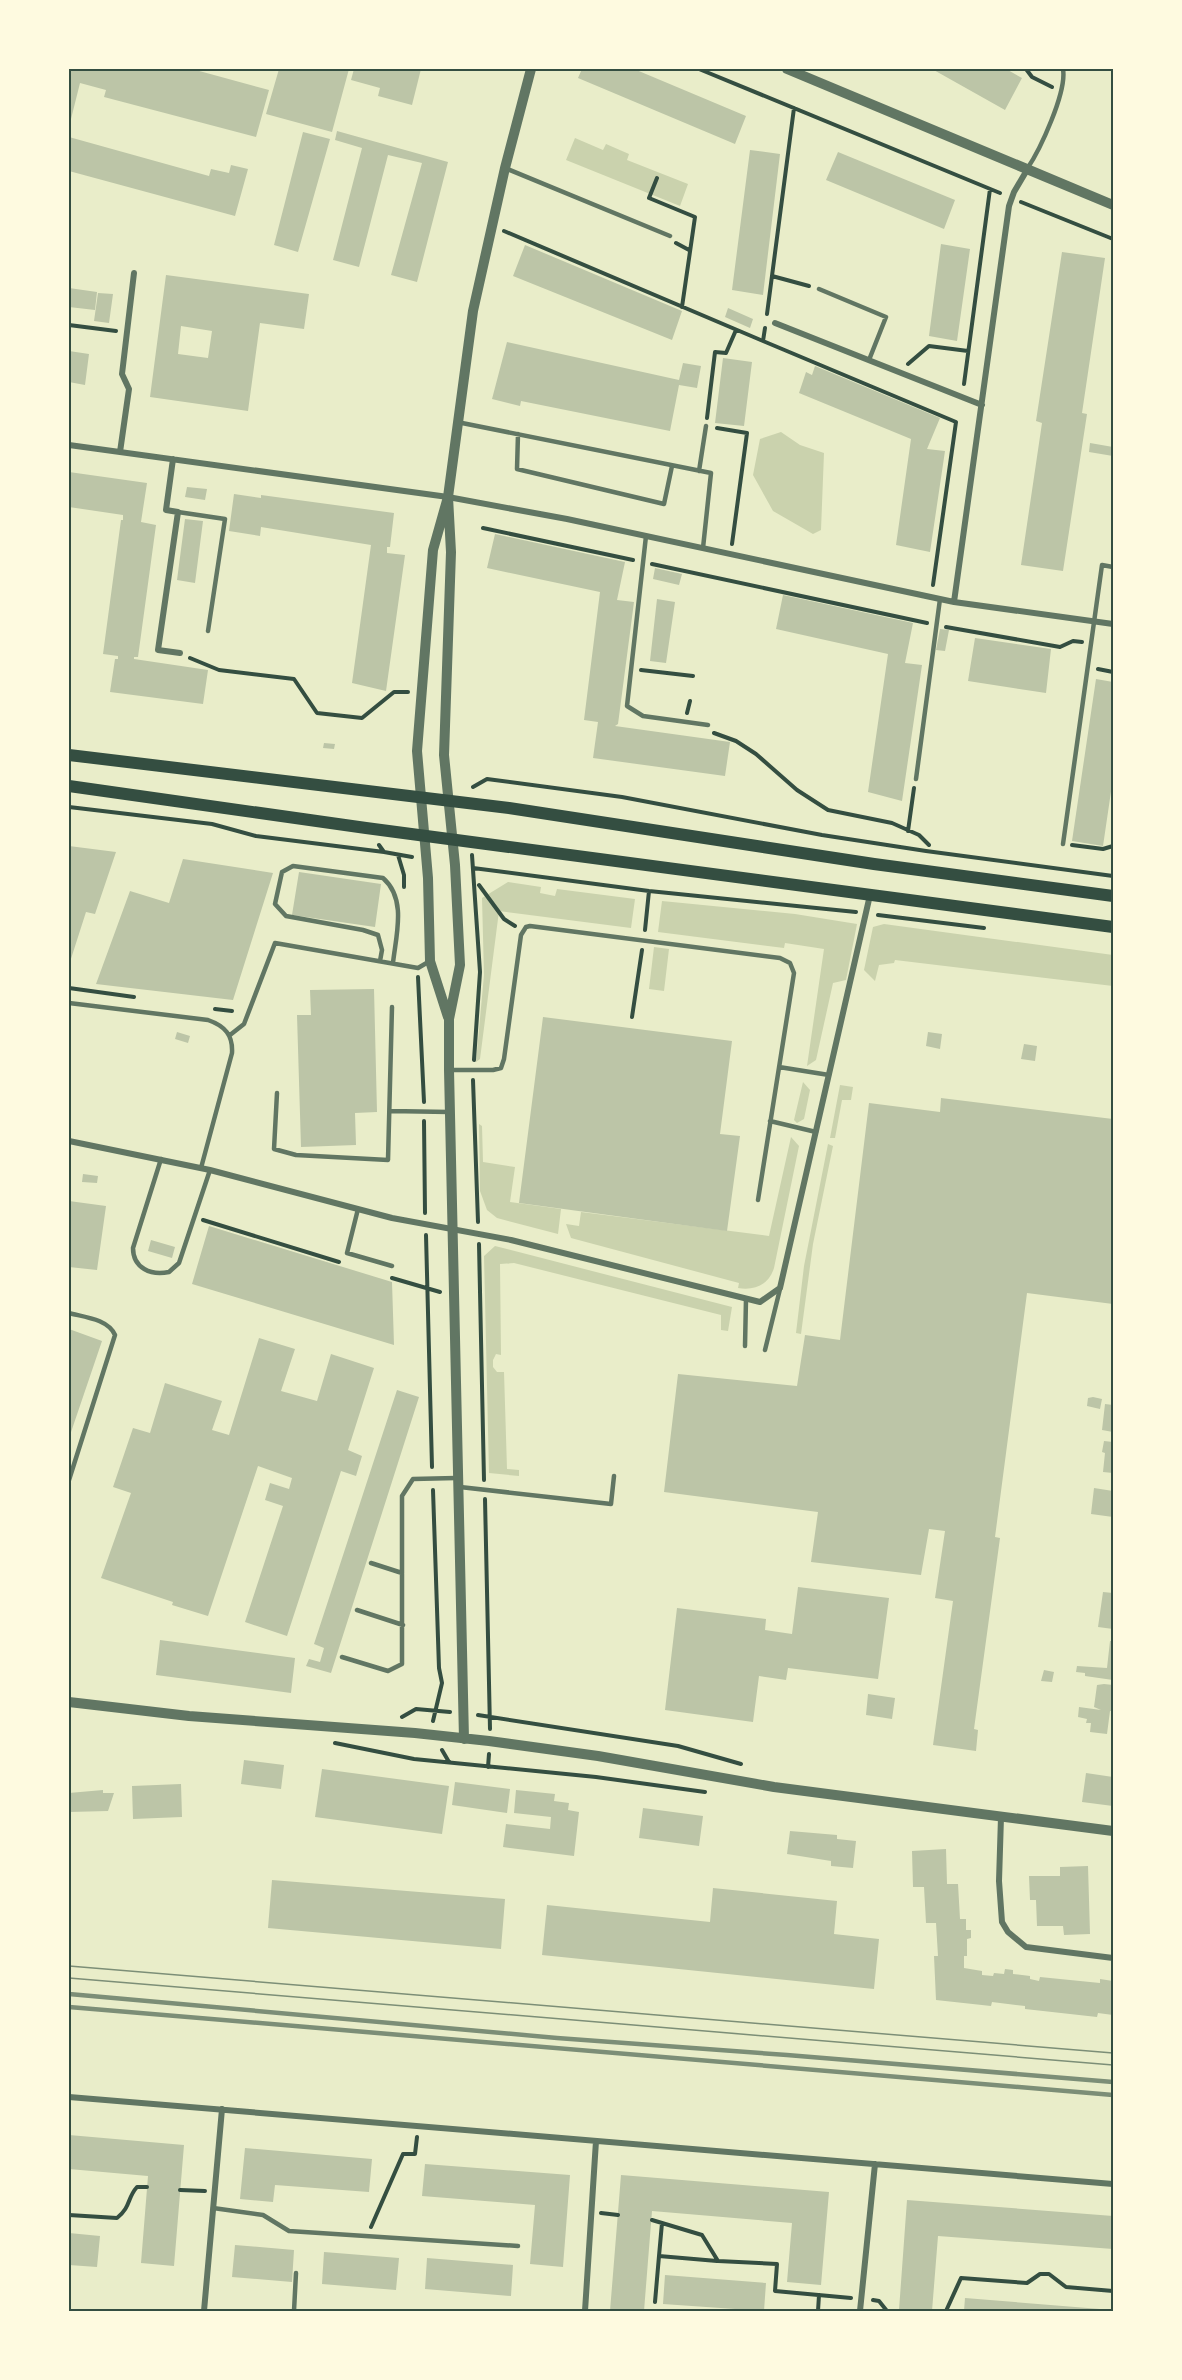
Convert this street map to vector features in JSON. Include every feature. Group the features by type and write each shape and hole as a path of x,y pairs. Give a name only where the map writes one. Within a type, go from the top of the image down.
{"main road":[{"path":"69,755 448,801 1113,896"},
{"path":"69,786 366,828 425,834 1113,927"}],"street":[{"path":"449,1019 430,961 427,860 417,752 433,550 448,497 473,311 505,168 531,69"},
{"path":"787,69 1113,205"},
{"path":"954,602 1011,198 1027,170"},
{"path":"120,452 129,389 122,374 134,273"},
{"path":"775,323 982,405"},
{"path":"69,445 448,497 646,536 954,602 1113,624"},
{"path":"173,459 166,510 178,512 158,650 180,653"},
{"path":"448,497 451,552 444,755 455,865 460,965 449,1019 449,1112 464,1739"},
{"path":"69,1141 210,1170 358,1209 451,1230 511,1240 760,1302 780,1288 870,894"},
{"path":"69,1702 189,1716 433,1735 598,1756 774,1787 1113,1831"},
{"path":"1000,1817 999,1881 1002,1922 1008,1932 1026,1947 1113,1958"},
{"path":"69,2097 1113,2184"},
{"path":"204,2311 222,2109"},
{"path":"585,2311 596,2141"},
{"path":"860,2311 875,2164"}],"lane":[{"path":"1027,170 1041,146 1063,81 1063,69"},
{"path":"505,168 670,236"},
{"path":"819,290 886,317 869,360"},
{"path":"457,422 711,473 703,548"},
{"path":"699,471 706,426"},
{"path":"518,434 517,469 664,504 672,466"},
{"path":"178,512 225,519 208,631"},
{"path":"646,536 627,706 643,716 708,725"},
{"path":"1063,844 1102,565 1113,567"},
{"path":"915,779 940,599"},
{"path":"380,961 382,950 378,935 363,930 286,916 275,904 282,872 293,866 383,878 392,886 399,909 393,963"},
{"path":"449,1070 501,1068 523,931 526,927 537,925 786,960 790,963 794,973 758,1200"},
{"path":"230,1035 244,1024 275,943 418,968 430,961"},
{"path":"69,1003 208,1020 225,1029 230,1035 232,1053 201,1168"},
{"path":"277,1094 274,1149 296,1155 388,1160 392,1007"},
{"path":"779,1067 829,1075"},
{"path":"390,1110 449,1112"},
{"path":"770,1121 816,1132"},
{"path":"161,1159 133,1248 135,1261 139,1266 162,1274 176,1268 210,1170"},
{"path":"358,1209 347,1253 392,1266"},
{"path":"765,1350 780,1288"},
{"path":"745,1346 746,1299"},
{"path":"69,1312 110,1326 115,1340 69,1480"},
{"path":"342,1657 388,1671 402,1664 402,1496 413,1479 433,1479 611,1504 614,1476"},
{"path":"371,1563 402,1573"},
{"path":"357,1610 403,1625"},
{"path":"213,2208 263,2215 289,2231 518,2246"},
{"path":"294,2311 296,2273"}],"path":[{"path":"699,69 1113,239"},
{"path":"1026,69 1032,77 1060,91"},
{"path":"763,341 794,108"},
{"path":"962,398 990,189"},
{"path":"492,226 956,422 931,597"},
{"path":"772,276 819,290"},
{"path":"69,325 127,332"},
{"path":"730,554 747,433 706,426 715,352 726,353 736,330"},
{"path":"898,372 928,346 968,351"},
{"path":"483,528 978,634 1060,647 1073,641 1092,644"},
{"path":"180,653 219,670 294,679 317,713 362,718 394,692 423,691"},
{"path":"631,669 693,676"},
{"path":"708,725 707,732 722,735 745,746 797,789 828,810 892,823 919,835 929,844"},
{"path":"448,801 487,779 622,797 822,835 1113,876"},
{"path":"908,831 915,779"},
{"path":"69,807 212,825 256,836 384,852 427,860"},
{"path":"366,828 384,852"},
{"path":"1063,844 1103,849 1113,846"},
{"path":"455,865 649,891 995,929"},
{"path":"479,885 504,919 523,931"},
{"path":"418,968 424,1112 425,1224 438,1668 442,1683 431,1729 449,1762"},
{"path":"195,1218 349,1265"},
{"path":"383,1275 452,1296"},
{"path":"378,1730 416,1709 435,1710 678,1746 749,1766"},
{"path":"307,1726 313,1739 412,1758 596,1777 708,1792"},
{"path":"367,2236 403,2154 415,2154 417,2126"},
{"path":"69,2215 117,2218 126,2211 132,2192 137,2187 147,2187"},
{"path":"180,2190 215,2192"},
{"path":"652,2220 702,2235 718,2261"},
{"path":"655,2302 662,2223"},
{"path":"659,2256 777,2264 775,2291 879,2301 887,2311"},
{"path":"946,2311 961,2278 1027,2283 1040,2274 1049,2274 1066,2287 1113,2291"},
{"path":"818,2311 819,2295"}],"green space":[{"path":"575,138 603,150 606,144 629,154 627,160 688,184 680,206 566,160"},
{"path":"781,432 800,445 824,453 821,530 813,534 773,511 753,475 760,439"},
{"path":"508,882 541,887 540,893 555,896 557,889 635,899 631,928 499,911 480,1059 476,1062 484,975 482,898"},
{"path":"662,901 795,914 857,924 846,980 833,983 816,1060 807,1066 824,949 785,943 784,948 658,932"},
{"path":"884,924 1113,955 1113,986 895,960 894,963 879,965 875,981 864,970 873,927"},
{"path":"654,947 669,949 664,991 649,989"},
{"path":"803,1082 810,1090 804,1119 797,1123 794,1120"},
{"path":"840,1085 853,1087 851,1100 842,1100 835,1138 830,1138"},
{"path":"479,1124 482,1126 483,1162 515,1167 510,1202 561,1209 558,1234 497,1218 487,1210 480,1191"},
{"path":"791,1137 799,1146 774,1268 769,1279 760,1286 750,1289 738,1288 739,1283 571,1238 566,1224 579,1226 581,1212 769,1236"},
{"path":"828,1144 833,1146 813,1244 801,1334 796,1333 804,1266"},
{"path":"495,1246 732,1307 728,1331 721,1330 721,1315 514,1263 500,1264 501,1355 496,1354 493,1367 497,1372 504,1372 507,1469 519,1470 519,1476 489,1473 484,1256"}],"building":[{"path":"69,69 192,69 269,90 256,137 104,97 106,90 80,83 70,123"},
{"path":"279,69 349,69 332,132 266,114"},
{"path":"354,69 421,69 412,105 378,96 380,88 351,80"},
{"path":"582,69 634,69 746,116 735,144 578,78"},
{"path":"932,69 1006,69 1022,78 1005,110"},
{"path":"337,131 448,162 417,282 391,275 422,163 388,155 359,267 333,260 362,148 335,140"},
{"path":"303,132 330,139 298,252 274,245"},
{"path":"69,137 209,176 211,169 229,173 231,165 248,169 235,216 69,171"},
{"path":"750,150 780,154 763,295 732,290"},
{"path":"838,152 955,200 944,229 826,180"},
{"path":"941,244 970,249 957,341 929,336"},
{"path":"525,245 682,311 672,340 513,276"},
{"path":"1062,252 1105,258 1082,413 1087,414 1063,571 1021,565 1042,423 1036,421"},
{"path":"166,275 309,294 304,329 260,323 248,411 150,397","holes":["181,326 212,331 208,358 178,354"]},
{"path":"69,288 97,292 95,310 69,307"},
{"path":"98,293 113,294 109,323 94,321"},
{"path":"728,308 753,319 750,328 725,317"},
{"path":"507,342 679,380 683,363 701,366 697,388 679,385 670,431 521,401 520,406 492,399"},
{"path":"69,351 89,354 85,385 69,382"},
{"path":"723,358 752,362 744,426 715,423"},
{"path":"815,366 940,418 927,449 945,451 930,552 896,545 911,439 799,393 806,372 812,375"},
{"path":"1090,443 1113,447 1113,456 1089,452"},
{"path":"69,472 147,483 141,522 156,525 138,657 134,659 208,670 203,704 110,692 115,659 118,659 118,656 103,654 123,515 69,507"},
{"path":"187,487 207,489 205,500 185,497"},
{"path":"234,494 261,498 261,495 394,513 390,547 387,547 387,553 405,555 386,691 352,683 371,545 261,527 260,536 229,531"},
{"path":"185,519 203,521 195,583 177,580"},
{"path":"495,534 625,562 617,600 634,602 618,724 615,726 730,742 725,776 593,758 598,722 584,720 600,592 487,568"},
{"path":"655,568 682,574 679,585 653,579"},
{"path":"783,595 913,623 905,663 922,665 902,801 868,792 888,654 776,629"},
{"path":"657,599 675,602 666,663 650,661"},
{"path":"940,629 949,630 945,651 936,650"},
{"path":"975,638 1051,649 1046,693 968,681"},
{"path":"1096,679 1113,682 1113,778 1103,846 1072,841"},
{"path":"324,743 335,744 334,749 323,748"},
{"path":"69,846 116,852 95,914 86,912 69,965"},
{"path":"183,859 273,873 233,1000 96,984 130,891 169,903"},
{"path":"299,872 381,884 375,927 292,915"},
{"path":"374,989 377,1112 355,1113 356,1145 301,1147 297,1015 311,1015 310,990"},
{"path":"543,1017 732,1041 720,1134 740,1136 727,1231 519,1203"},
{"path":"177,1032 190,1036 188,1043 175,1039"},
{"path":"928,1032 942,1034 940,1049 926,1046"},
{"path":"1024,1044 1037,1046 1035,1061 1021,1059"},
{"path":"941,1098 1113,1119 1113,1304 1027,1293 995,1537 1000,1538 974,1729 978,1730 976,1751 933,1745 953,1601 935,1598 945,1531 929,1529 921,1575 811,1562 818,1512 664,1492 678,1374 797,1386 805,1335 840,1340 869,1103 940,1112"},
{"path":"83,1174 98,1176 97,1183 82,1182"},
{"path":"69,1201 106,1206 97,1270 69,1267"},
{"path":"209,1226 392,1282 394,1345 192,1284"},
{"path":"151,1240 175,1247 172,1258 148,1251"},
{"path":"69,1329 102,1341 69,1438"},
{"path":"259,1338 295,1349 281,1391 317,1401 331,1354 374,1368 348,1450 362,1456 356,1476 341,1471 287,1636 245,1622 283,1506 265,1500 270,1483 289,1489 292,1478 258,1466 208,1616 101,1578 131,1493 113,1487 133,1428 150,1433 165,1383 222,1401 212,1430 229,1435"},
{"path":"397,1390 419,1397 331,1673 306,1666 309,1659 320,1662 324,1648 314,1644"},
{"path":"1088,1398 1102,1399 1100,1409 1087,1406"},
{"path":"1105,1404 1113,1405 1113,1432 1102,1430"},
{"path":"1104,1441 1113,1442 1113,1473 1103,1472"},
{"path":"1094,1488 1113,1491 1113,1517 1091,1514"},
{"path":"798,1587 889,1598 878,1679 788,1668 786,1680 759,1676 753,1722 665,1710 677,1608 766,1619 765,1630 792,1634"},
{"path":"1103,1592 1113,1593 1113,1629 1098,1627"},
{"path":"160,1640 295,1658 291,1693 156,1675"},
{"path":"1110,1641 1113,1641 1113,1680 1085,1676 1085,1673 1076,1672 1077,1666 1107,1668"},
{"path":"1044,1670 1054,1672 1052,1682 1041,1681"},
{"path":"1097,1685 1113,1685 1113,1711 1110,1711 1107,1734 1090,1732 1091,1723 1086,1723 1087,1719 1078,1717 1079,1707 1101,1710 1094,1707"},
{"path":"868,1694 895,1698 892,1719 866,1715"},
{"path":"244,1760 284,1765 281,1789 241,1784"},
{"path":"322,1769 449,1786 442,1834 315,1817"},
{"path":"1086,1773 1113,1777 1113,1806 1082,1802"},
{"path":"455,1782 510,1789 507,1813 452,1805"},
{"path":"181,1784 182,1817 133,1819 132,1786"},
{"path":"103,1790 103,1793 114,1793 108,1811 69,1812 69,1793"},
{"path":"516,1790 555,1794 554,1801 569,1803 568,1810 579,1812 574,1856 503,1847 506,1824 550,1829 551,1817 514,1813"},
{"path":"643,1808 703,1816 699,1846 639,1838"},
{"path":"790,1831 837,1835 837,1839 856,1841 853,1868 831,1866 831,1861 787,1854"},
{"path":"946,1849 947,1884 958,1884 960,1919 966,1919 966,1930 971,1930 971,1938 967,1939 964,1968 982,1971 982,1975 993,1976 994,1973 1004,1974 1005,1969 1013,1970 1013,1974 1030,1976 1030,1979 1039,1981 1040,1977 1100,1983 1100,1979 1113,1981 1113,2015 1098,2013 1097,2017 1025,2009 1025,2006 992,2002 991,2006 936,2000 934,1956 938,1956 936,1923 926,1923 924,1887 913,1887 912,1851"},
{"path":"1088,1866 1090,1934 1064,1935 1063,1926 1037,1926 1036,1900 1030,1900 1029,1876 1060,1876 1060,1867"},
{"path":"272,1880 505,1899 501,1949 268,1928"},
{"path":"713,1888 837,1901 834,1934 879,1939 874,1989 542,1955 547,1905 710,1922"},
{"path":"69,2135 184,2145 174,2266 141,2263 148,2176 69,2169"},
{"path":"245,2148 372,2159 369,2192 275,2185 273,2202 240,2199"},
{"path":"425,2164 570,2175 563,2267 530,2264 535,2205 422,2196"},
{"path":"621,2175 829,2192 821,2285 787,2282 792,2223 652,2211 644,2311 610,2311"},
{"path":"907,2200 1113,2216 1113,2249 938,2236 932,2311 899,2310"},
{"path":"69,2233 100,2236 97,2267 69,2265"},
{"path":"235,2245 294,2250 292,2282 232,2277"},
{"path":"324,2252 399,2258 396,2290 322,2284"},
{"path":"427,2258 513,2265 511,2296 425,2289"},
{"path":"665,2275 766,2283 764,2311 663,2304"},
{"path":"965,2298 1100,2309 1100,2311 964,2311"}],"tram line":[{"path":"69,1966 1113,2053"},
{"path":"69,1978 1113,2065"}],"railway":[{"path":"69,1994 557,2038 1113,2082"},
{"path":"69,2007 1113,2095"}]}
